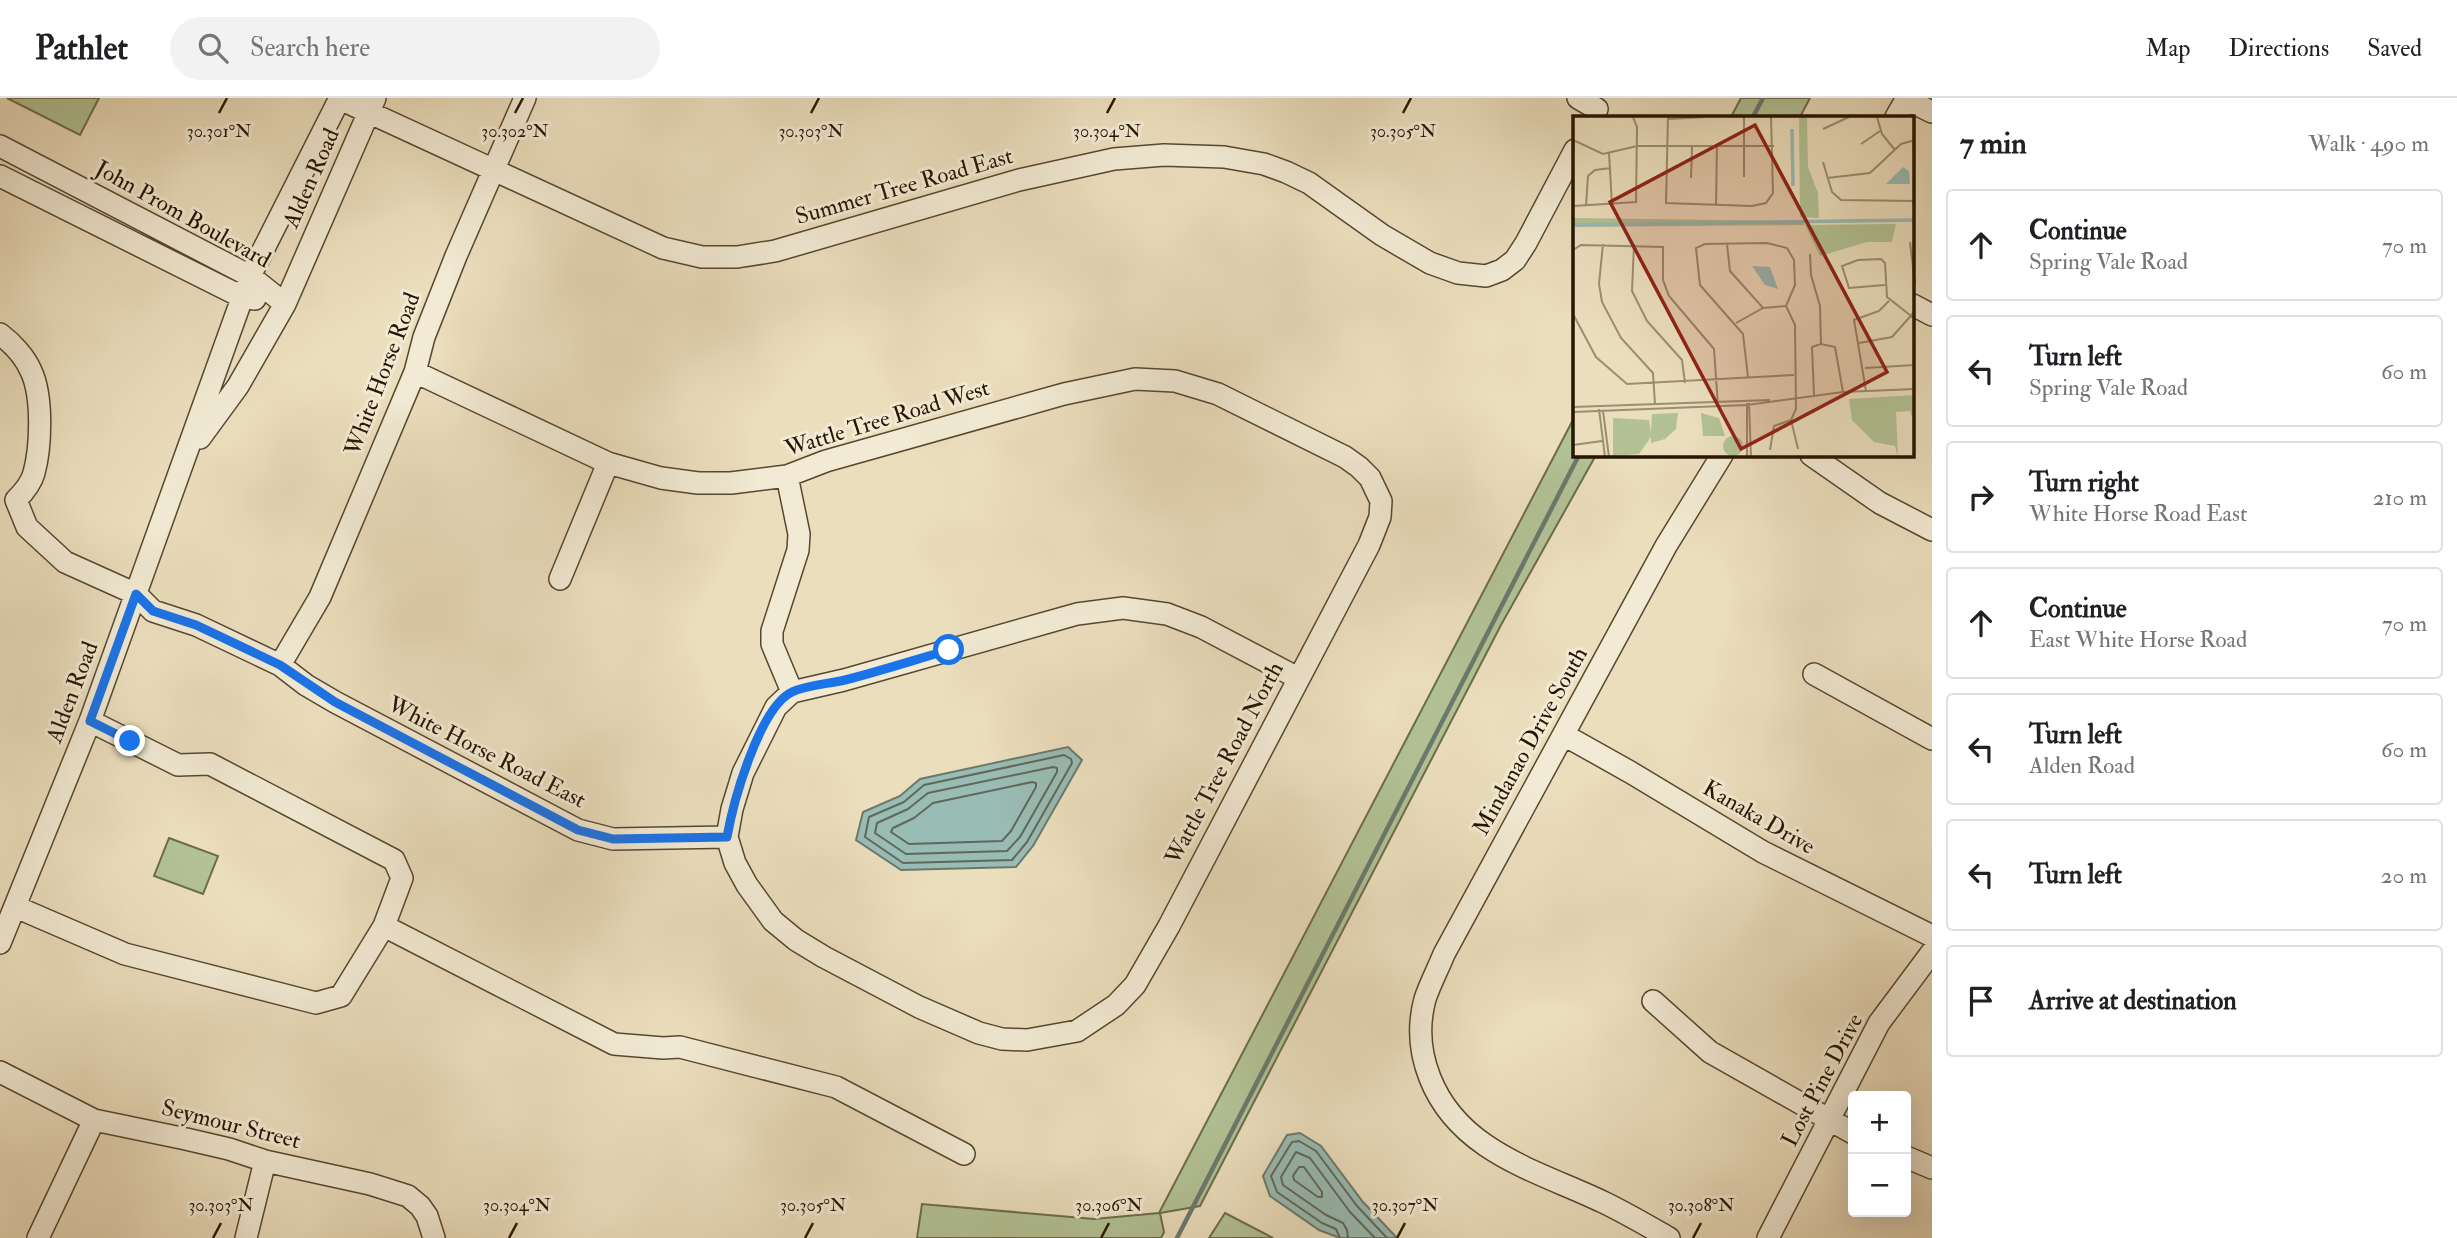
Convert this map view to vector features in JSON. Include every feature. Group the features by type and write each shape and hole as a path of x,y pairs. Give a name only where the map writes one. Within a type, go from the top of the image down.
{"street":[{"name":"White Horse Road","path":"280,665 320,597 415,372 424,337 525,98"},
{"path":"1578,98 1597,108"},
{"path":"1897,116 1906,98 1932,112"},
{"name":"Summer Tree Road East","path":"340,99 372,105 493,171 663,248 702,257 737,257 775,251 1019,180 1114,159 1164,155 1224,157 1264,164 1286,172 1309,183 1382,235 1430,263 1458,273 1486,276 1502,271 1515,260 1573,154"},
{"name":"Alden Road","path":"0,943 90,721 250,276 340,99"},
{"name":"Alden Road","path":"186,457 238,386 285,304 372,105"},
{"name":"John Prom Boulevard","path":"0,146 250,276 285,304"},
{"name":"John Prom Boulevard","path":"0,176 242,297 285,304"},
{"path":"1914,306 1932,315"},
{"path":"0,334 32,371 39,412 34,475 25,492 8,500"},
{"name":"Wattle Tree Road West","path":"415,372 608,463 661,478 698,483 731,483 787,476 826,461 952,424 1064,394 1135,379 1175,382 1218,394 1345,457 1370,478"},
{"name":"Mindanao Drive South","path":"1669,1238 1611,1205 1553,1182 1488,1148 1461,1126 1446,1111 1425,1065 1421,1025 1425,999 1444,954 1666,546 1721,457"},
{"path":"1814,457 1880,502 1932,530"},
{"path":"560,579 608,463"},
{"path":"787,476 799,534 798,550 772,631 772,644 792,692"},
{"name":"Wattle Tree Road North","path":"727,837 735,863 747,886 773,921 796,940 824,957 919,1007 979,1033 1002,1039 1027,1040 1077,1031 1116,1005 1135,985 1169,926 1369,545 1380,517 1381,501 1370,478"},
{"name":"White Horse Road East","path":"8,500 27,527 65,562 136,594 153,611 196,625 280,665 335,702 578,830 613,839 727,837"},
{"path":"727,837 743,773 759,737 776,707 792,692 844,680 1077,614 1123,608 1167,614 1201,627 1298,678"},
{"path":"1814,674 1932,739"},
{"path":"16,907 124,954 316,1003 341,996 384,926 402,878 394,860 210,764 178,765 90,721"},
{"name":"Kanaka Drive","path":"1563,735 1763,852 1932,936"},
{"path":"384,926 614,1044 680,1047 836,1087 964,1154"},
{"name":"Lost Pine Drive","path":"1768,1238 1879,1023 1932,952"},
{"path":"1653,1000 1710,1052 1848,1130"},
{"name":"Seymour Street","path":"0,1072 94,1120 186,1139 265,1161 370,1184 408,1196 427,1216 434,1238"},
{"path":"38,1238 94,1120"},
{"path":"1911,1159 1932,1168"},
{"path":"246,1238 265,1161"}],"green space":[{"path":"7,98 99,98 80,135"},
{"path":"1741,98 1810,98 1801,116 1732,116"},
{"path":"1573,420 1573,457 1595,457 1501,625 1200,1206 1160,1213 1164,1232 1161,1238 917,1238 922,1204 1094,1219 1159,1213"},
{"path":"169,838 218,856 203,894 154,876"},
{"path":"1225,1213 1273,1238 1209,1238"}],"water":[{"path":"1068,747 1082,760 1033,846 1016,867 901,870 856,840 863,812 900,796 920,779"},
{"path":"1300,1133 1321,1146 1363,1202 1397,1238 1340,1238 1319,1230 1270,1196 1263,1176 1287,1135"}],"waterway":[{"path":"1754,116 1763,98"},
{"path":"1177,1238 1578,457"}],"route":[{"path":"130,741 90,721 136,594 153,611 196,625 280,665 335,702 578,830 613,839 727,837 743,773 759,737 783,699 792,692 949,650"}]}
